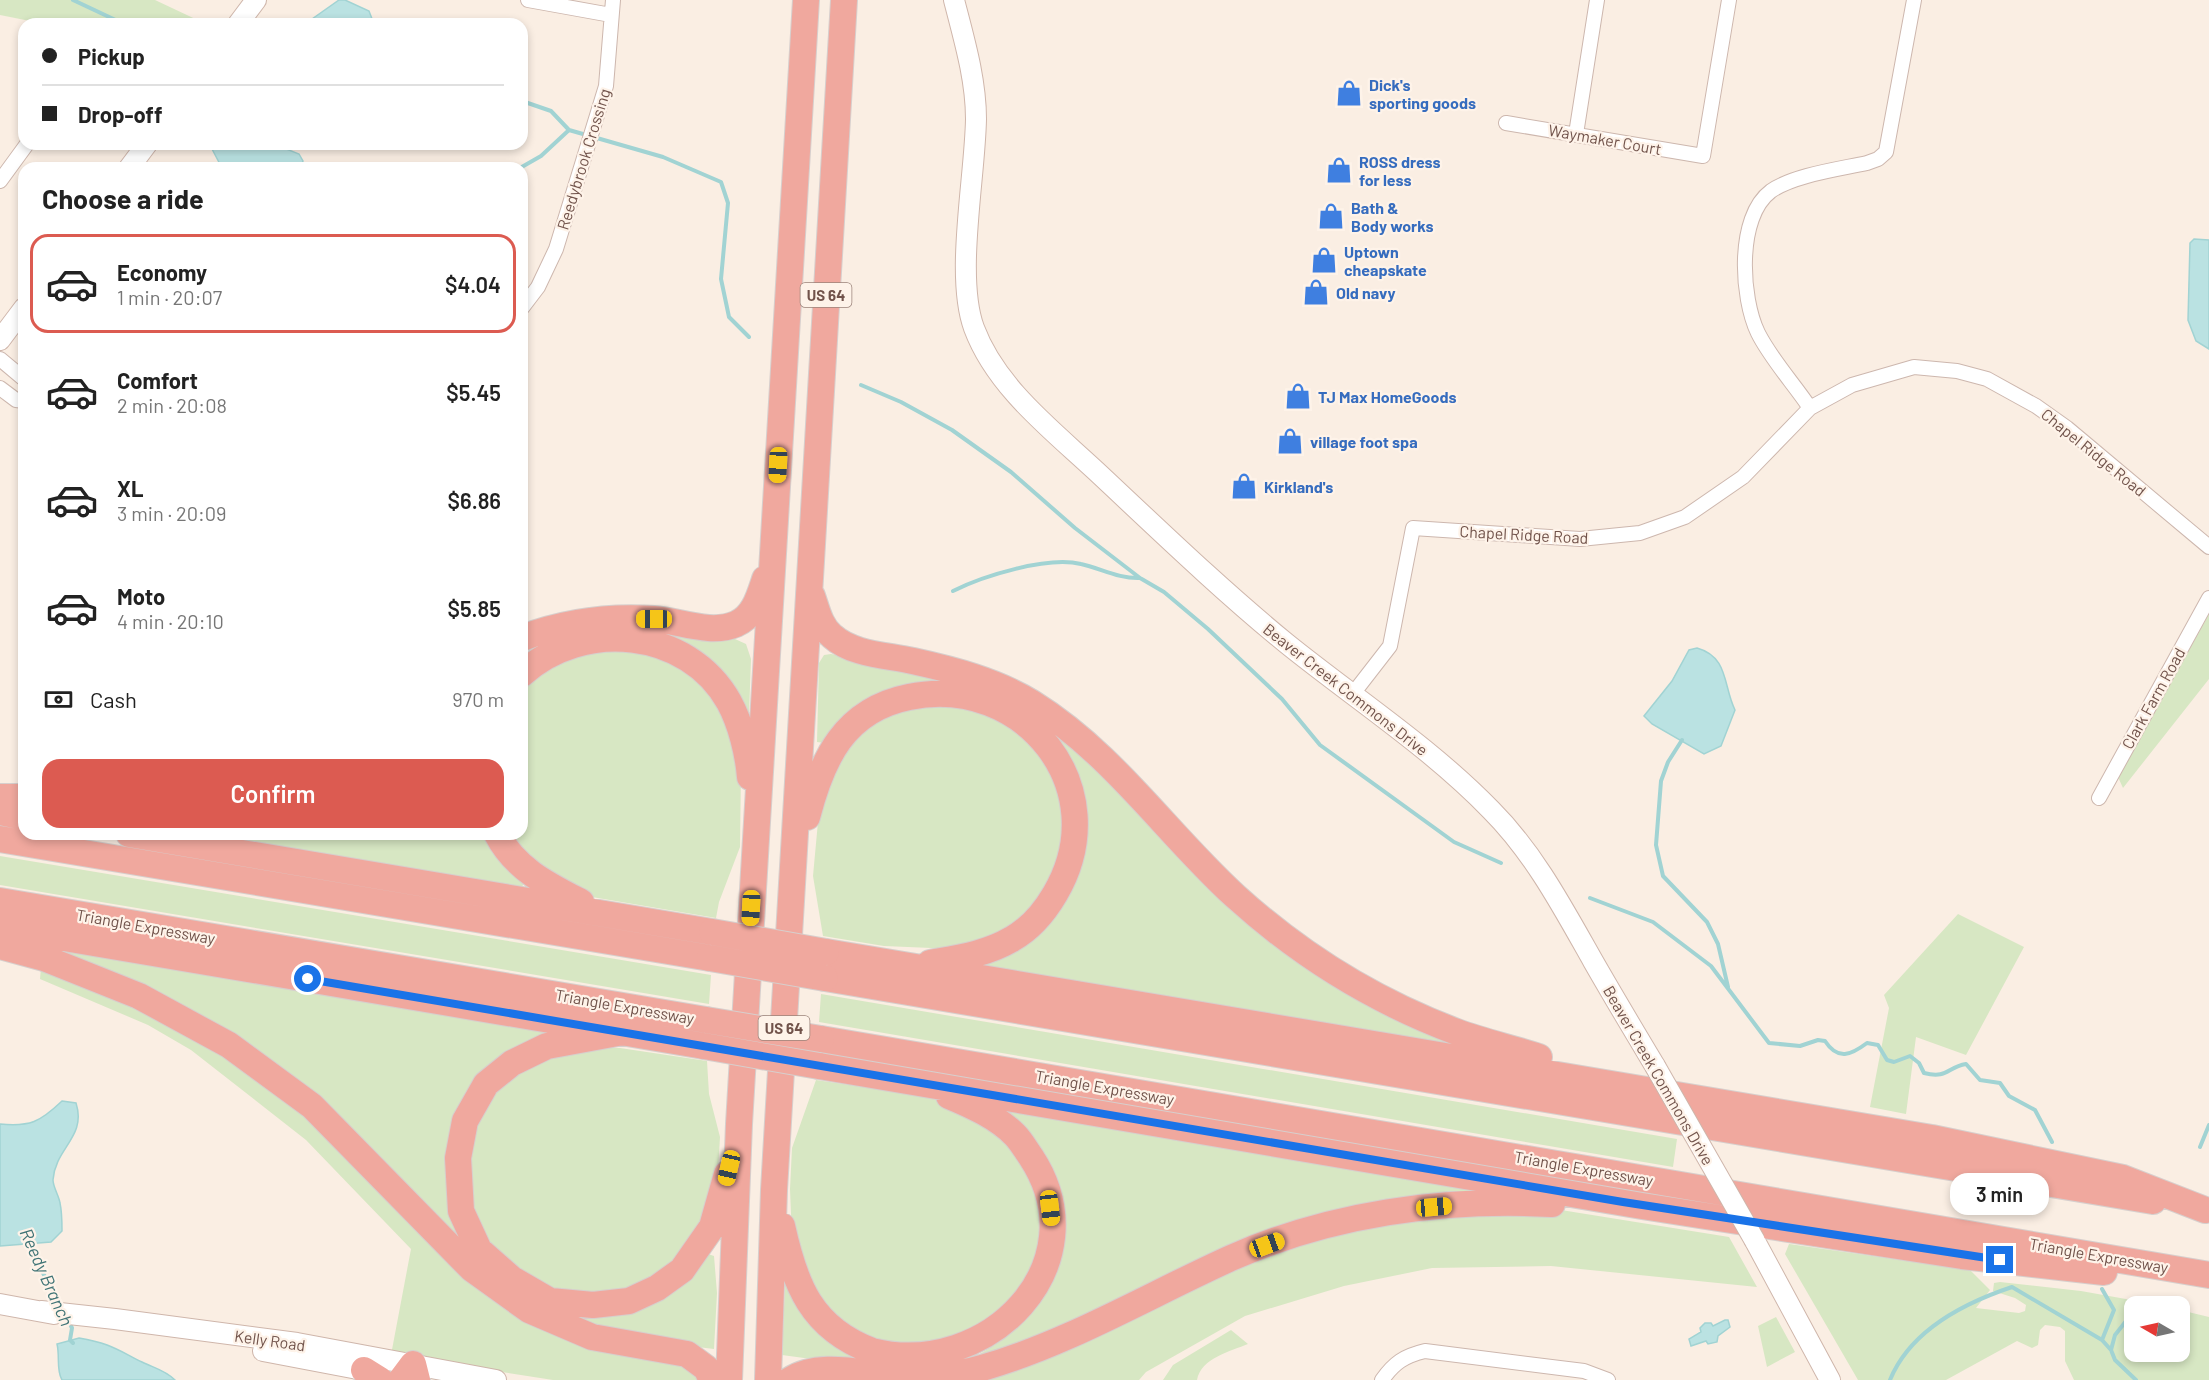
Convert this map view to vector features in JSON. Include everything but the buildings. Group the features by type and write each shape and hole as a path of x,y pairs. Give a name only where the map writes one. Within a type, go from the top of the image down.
{"highway":[{"name":"US 64","path":"729,1380 739,1124 806,0"},
{"name":"US 64","path":"768,1380 774,1190 844,0"},
{"path":"528,636 594,619 654,619 706,627 725,627 750,615 773,556"},
{"path":"810,590 820,621 831,635 844,644 867,652 963,673 1029,701 1069,727 1110,763 1233,894 1295,946 1339,975 1380,999 1457,1032 1619,1084"},
{"path":"528,670 546,656 585,641 602,638 641,640 680,654 717,686 736,717 749,762 756,836"},
{"path":"793,867 815,785 825,761 843,734 867,714 896,699 946,692 973,696 998,704 1025,722 1043,740 1060,764 1069,788 1074,813 1074,840 1062,882 1036,920 1014,938 994,948 969,956 913,966"},
{"path":"0,797 18,797"},
{"path":"0,813 18,815"},
{"path":"0,839 2207,1210"},
{"path":"165,840 1619,1084 2045,1160 2123,1178 2207,1210"},
{"path":"501,840 515,860 531,875 552,888 606,914"},
{"name":"Triangle Expressway","path":"0,901 2209,1275"},
{"path":"0,927 1642,1206 1962,1256 2209,1283"},
{"path":"0,946 44,958 139,996 229,1045 312,1106 472,1269 529,1310 592,1337 687,1354 706,1368 712,1380"},
{"path":"624,1032 547,1046 512,1063 486,1084 465,1121 458,1158 461,1211 479,1250 512,1279 550,1300 593,1305 629,1301 657,1288 682,1270 712,1227 739,1124"},
{"path":"774,1190 794,1271 809,1306 835,1332 857,1345 891,1358 921,1361 951,1357 980,1346 1004,1330 1026,1308 1043,1276 1051,1246 1051,1220 1042,1179 1017,1136 1002,1124 966,1103 917,1082"},
{"path":"790,1380 808,1371 901,1376 950,1374 978,1369 1038,1350 1233,1257 1284,1238 1349,1221 1410,1209 1482,1203 1642,1206"}],"street":[{"path":"242,18 256,0"},
{"path":"528,0 611,15"},
{"name":"Reedybrook Crossing","path":"528,300 538,287 549,265 606,86 613,0"},
{"name":"Beaver Creek Commons Drive","path":"954,0 970,65 976,117 968,248 968,308 974,328 995,368 1010,388 1047,425 1248,612 1467,787 1515,837 1553,891 1655,1066 1755,1240 1830,1380"},
{"path":"1576,134 1597,0"},
{"name":"Waymaker Court","path":"1506,123 1703,156 1729,0"},
{"path":"1810,408 1758,333 1746,292 1746,251 1752,217 1765,197 1780,186 1878,159 1886,152 1914,0"},
{"path":"0,181 23,150"},
{"path":"0,340 18,316"},
{"path":"0,359 18,374"},
{"name":"Chapel Ridge Road","path":"1352,695 1390,645 1413,528 1580,539 1640,533 1685,517 1743,477 1810,408 1852,385 1914,367 1957,371 1987,379 2036,406 2067,428 2209,547"},
{"path":"0,388 18,400"},
{"name":"Clark Farm Road","path":"2098,798 2209,598"},
{"name":"Kelly Road","path":"0,1304 402,1376 496,1380"},
{"name":"Kelly Road","path":"41,1311 115,1318 297,1343 402,1376"},
{"path":"1382,1380 1393,1364 1410,1355 1425,1351 1584,1371 1608,1380"}],"green space":[{"path":"0,0 155,0 193,18 18,19 0,15"},
{"path":"2209,614 2209,679 2123,788 2118,777"},
{"path":"661,630 735,639 746,644 751,659 749,714 744,714 660,637"},
{"path":"616,643 679,661 726,708 741,768 740,847 719,902 716,918 592,897 558,885 510,840 528,840 528,679 535,671"},
{"path":"831,654 917,669 955,685 824,743 817,742 819,663 824,655"},
{"path":"978,704 1044,751 1065,804 1056,881 1010,933 955,949 884,946 823,936 813,876 820,800 842,744 890,708"},
{"path":"1036,722 1054,726 1212,882 1454,1038 1453,1046 971,969 992,956 1077,858"},
{"path":"206,840 492,840 524,881 522,888"},
{"path":"0,856 711,975 709,1004 0,885"},
{"path":"1958,914 2024,947 1966,1055 1916,1037 1906,1114 1870,1107 1889,1008 1884,995"},
{"path":"47,946 561,1029 541,1040 453,1140 480,1259 318,1103"},
{"path":"41,968 180,1025 308,1115 477,1282 683,1362 704,1380 553,1380 391,1355 411,1249 306,1140 191,1050 148,1025 40,979"},
{"path":"821,994 1677,1139 1673,1167 819,1022"},
{"path":"580,1048 620,1048 707,1061 709,1094 720,1137 717,1187 708,1218 679,1264 628,1295 554,1295 486,1245 464,1182 467,1144 495,1088 525,1063"},
{"path":"816,1080 924,1096 962,1108 1020,1151 1045,1212 1035,1277 964,1346 872,1346 817,1306 792,1238 790,1189 792,1148"},
{"path":"1009,1110 1511,1190 1403,1203 1090,1317 978,1362 976,1356 1008,1335 1028,1314 1056,1254 1007,1118"},
{"path":"1561,1210 1729,1237 1757,1287 1551,1266 1432,1268 1344,1286 1245,1316 1146,1372 1139,1380 956,1380 1282,1247 1426,1215"},
{"path":"1789,1244 1970,1270 1990,1290 1976,1308 2019,1313 2025,1311 2026,1305 2015,1298 1993,1291 1994,1283 2000,1282 2081,1291 2124,1299 2124,1362 2190,1362 2190,1312 2209,1317 2209,1380 2074,1380 2065,1361 2065,1331 2060,1327 2045,1325 2040,1330 2038,1345 2032,1348 2017,1341 1946,1380 1858,1380 1785,1254"},
{"path":"708,1254 714,1256 717,1293 714,1349 624,1338 561,1310 580,1313"},
{"path":"785,1286 789,1286 885,1369 782,1355"},
{"path":"1776,1317 1795,1352 1767,1367 1758,1326"},
{"path":"1231,1330 1248,1344 1210,1361 1204,1366 1197,1380 1163,1380 1173,1365"}],"water":[{"path":"339,0 345,0 369,11 372,18 314,18"},
{"path":"213,150 289,150 299,154 303,161 303,162 219,162"},
{"path":"2194,239 2209,240 2209,349 2196,341 2188,320 2190,243"},
{"path":"1697,648 1707,652 1720,665 1735,710 1721,746 1704,754 1652,724 1644,716 1672,681 1689,650"},
{"path":"62,1101 76,1103 78,1115 74,1134 59,1159 53,1180 61,1206 62,1231 51,1242 0,1246 0,1124 19,1125 34,1122"},
{"path":"1728,1320 1730,1327 1718,1336 1717,1342 1708,1344 1706,1341 1691,1346 1689,1339 1701,1332 1700,1328 1705,1323 1711,1323 1713,1326"},
{"path":"79,1338 112,1347 163,1371 175,1380 62,1380 59,1372 57,1344"}],"waterway":[{"path":"73,0 111,18"},
{"path":"528,103 551,111 569,130 663,157 721,182 728,203 721,279 729,317 749,337"},
{"path":"528,163 541,156 569,130"},
{"path":"861,385 901,402 952,430 1011,472 1075,528 1140,578 1164,592 1208,629 1282,699 1320,745 1454,842 1501,863"},
{"path":"953,591 998,574 1051,563 1081,564 1117,575 1140,578"},
{"path":"1682,740 1668,762 1661,781 1656,845 1663,876 1707,922 1718,944 1728,987"},
{"path":"1590,898 1653,922 1711,966 1769,1043 1800,1046 1818,1040 1825,1041 1840,1054 1856,1051 1867,1043 1878,1045 1887,1060 1894,1062 1910,1056 1919,1063 1924,1073 1938,1075 1966,1064 1980,1080 2000,1083 2009,1096 2035,1110 2052,1142"},
{"path":"2200,1147 2209,1125"},
{"name":"Reedy Branch","path":"30,1239 43,1273 60,1306"},
{"path":"1890,1380 1911,1347 1940,1321 1976,1301 2012,1287 2102,1340"},
{"path":"2102,1289 2114,1310 2102,1340 2111,1350 2115,1360 2136,1380"},
{"name":"Reedy Branch","path":"68,1320 72,1328 70,1340 73,1343"},
{"path":"2111,1350 2115,1335 2124,1324"}],"place":[{"name":"Dick's sporting goods","path":"1349,93"},
{"name":"ROSS dress for less","path":"1339,170"},
{"name":"Bath & Body works","path":"1331,216"},
{"name":"Uptown cheapskate","path":"1324,260"},
{"name":"Old navy","path":"1316,292"},
{"name":"TJ Max HomeGoods","path":"1298,396"},
{"name":"village foot spa","path":"1290,441"},
{"name":"Kirkland's","path":"1244,486"}],"route":[{"path":"308,979 1623,1202 1962,1256 2000,1260"}]}
